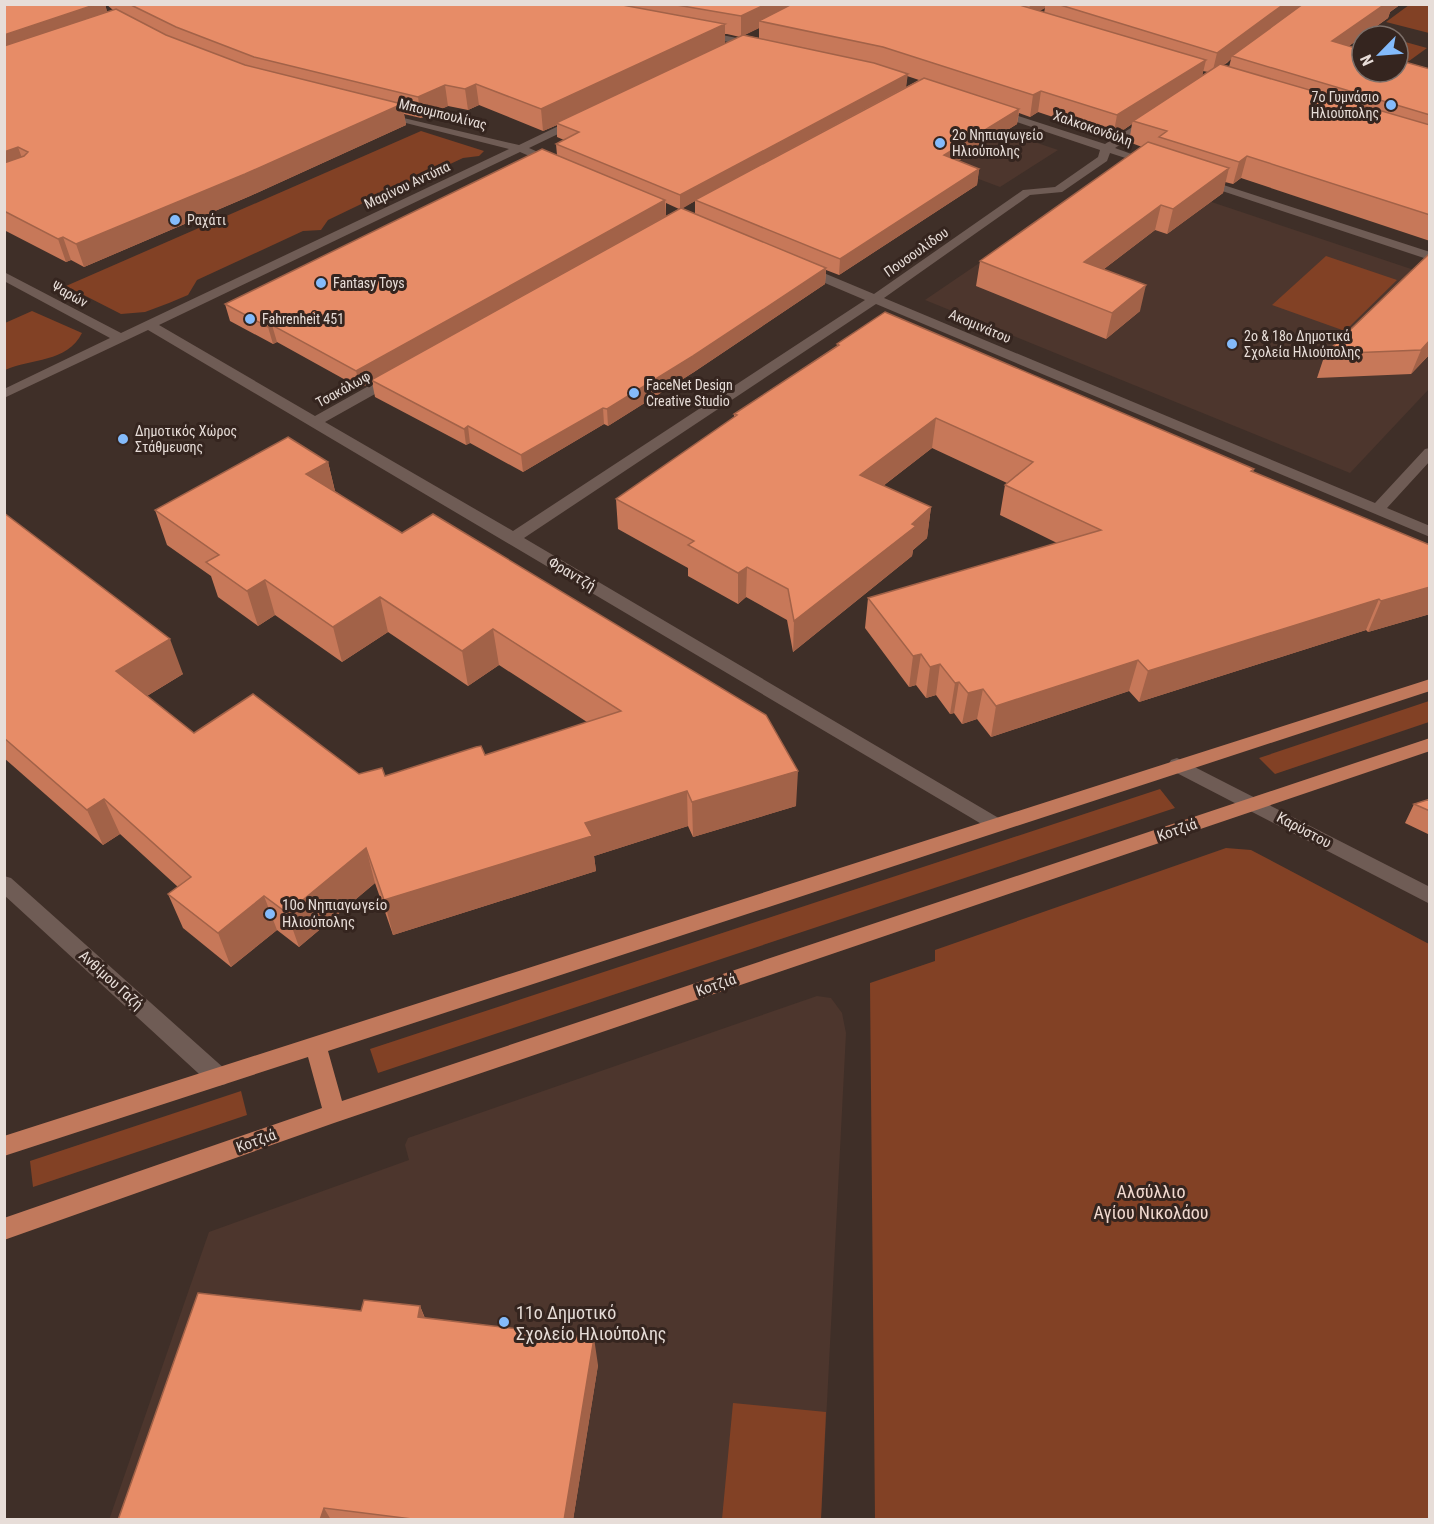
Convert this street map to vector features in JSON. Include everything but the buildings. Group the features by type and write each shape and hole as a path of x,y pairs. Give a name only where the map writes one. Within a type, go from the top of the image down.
{"main road":[{"path":"4,1146 1430,684"},
{"name":"Κοτζιά","path":"4,1229 334,1113 1430,744"},
{"path":"316,1046 334,1113"}],"street":[{"path":"687,32 772,49"},
{"path":"724,52 760,35"},
{"name":"Χαλκοκονδύλη","path":"979,105 1158,166"},
{"name":"Μπουμπουλίνας","path":"370,111 519,148"},
{"name":"Πουσουλίδου","path":"513,538 875,299 1027,192 1058,190 1103,159 1107,149 1162,113"},
{"name":"Μαρίνου Αντύπα","path":"4,394 586,117"},
{"path":"519,148 565,168"},
{"path":"1192,177 1430,256"},
{"name":"Ακομινάτου","path":"792,264 1430,532"},
{"name":"Ψαρών","path":"4,276 121,339"},
{"name":"Φραντζή","path":"149,325 513,538 995,825"},
{"name":"Τσακάλωφ","path":"314,422 403,373"},
{"path":"1378,509 1430,452"},
{"name":"Καρύστου","path":"1177,765 1430,896"},
{"name":"Ανθίμου Γαζή","path":"4,883 218,1077"}],"shaded area":[{"name":"2ο Νηπιαγωγείο Ηλιούπολης","path":"914,101 1058,150 1000,187 909,153"},
{"name":"2ο & 18ο Δημοτικά Σχολεία Ηλιούπολης","path":"1116,170 1429,275 1429,389 1350,473 925,300"},
{"name":"11ο Δημοτικό Σχολείο Ηλιούπολης","path":"817,996 831,998 842,1013 846,1033 821,1519 109,1520 209,1232 409,1160 405,1145 408,1138"}],"green space":[{"path":"1409,5 1429,5 1429,33 1410,28 1410,24 1386,22"},
{"path":"1410,43 1427,48 1410,60"},
{"path":"421,131 484,151 479,156 463,158 433,172 430,179 407,182 328,220 321,230 303,231 197,280 188,295 145,312 121,314 66,286"},
{"path":"1326,256 1397,280 1345,331 1272,305"},
{"path":"32,311 82,333 75,343 58,355 5,370 5,323"},
{"path":"1429,701 1429,722 1275,774 1259,758"},
{"path":"1160,789 1175,808 378,1073 370,1049"},
{"name":"Αλσύλλιο Αγίου Νικολάου","path":"1226,848 1251,850 1429,944 1429,1519 875,1519 870,983 935,961 935,950"},
{"path":"241,1091 247,1115 33,1187 30,1161"},
{"path":"733,1403 826,1412 821,1519 722,1519"}],"place":[{"name":"7ο Γυμνάσιο Ηλιούπολης","path":"1391,105"},
{"name":"2ο Νηπιαγωγείο Ηλιούπολης","path":"940,143"},
{"name":"Ραχάτι","path":"175,220"},
{"name":"Fantasy Toys","path":"321,283"},
{"name":"Fahrenheit 451","path":"250,319"},
{"name":"2ο & 18ο Δημοτικά Σχολεία Ηλιούπολης","path":"1232,344"},
{"name":"FaceNet Design Creative Studio","path":"634,393"},
{"name":"Δημοτικός Χώρος Στάθμευσης","path":"123,439"},
{"name":"10ο Νηπιαγωγείο Ηλιούπολης","path":"270,914"},
{"name":"11ο Δημοτικό Σχολείο Ηλιούπολης","path":"504,1322"}]}
